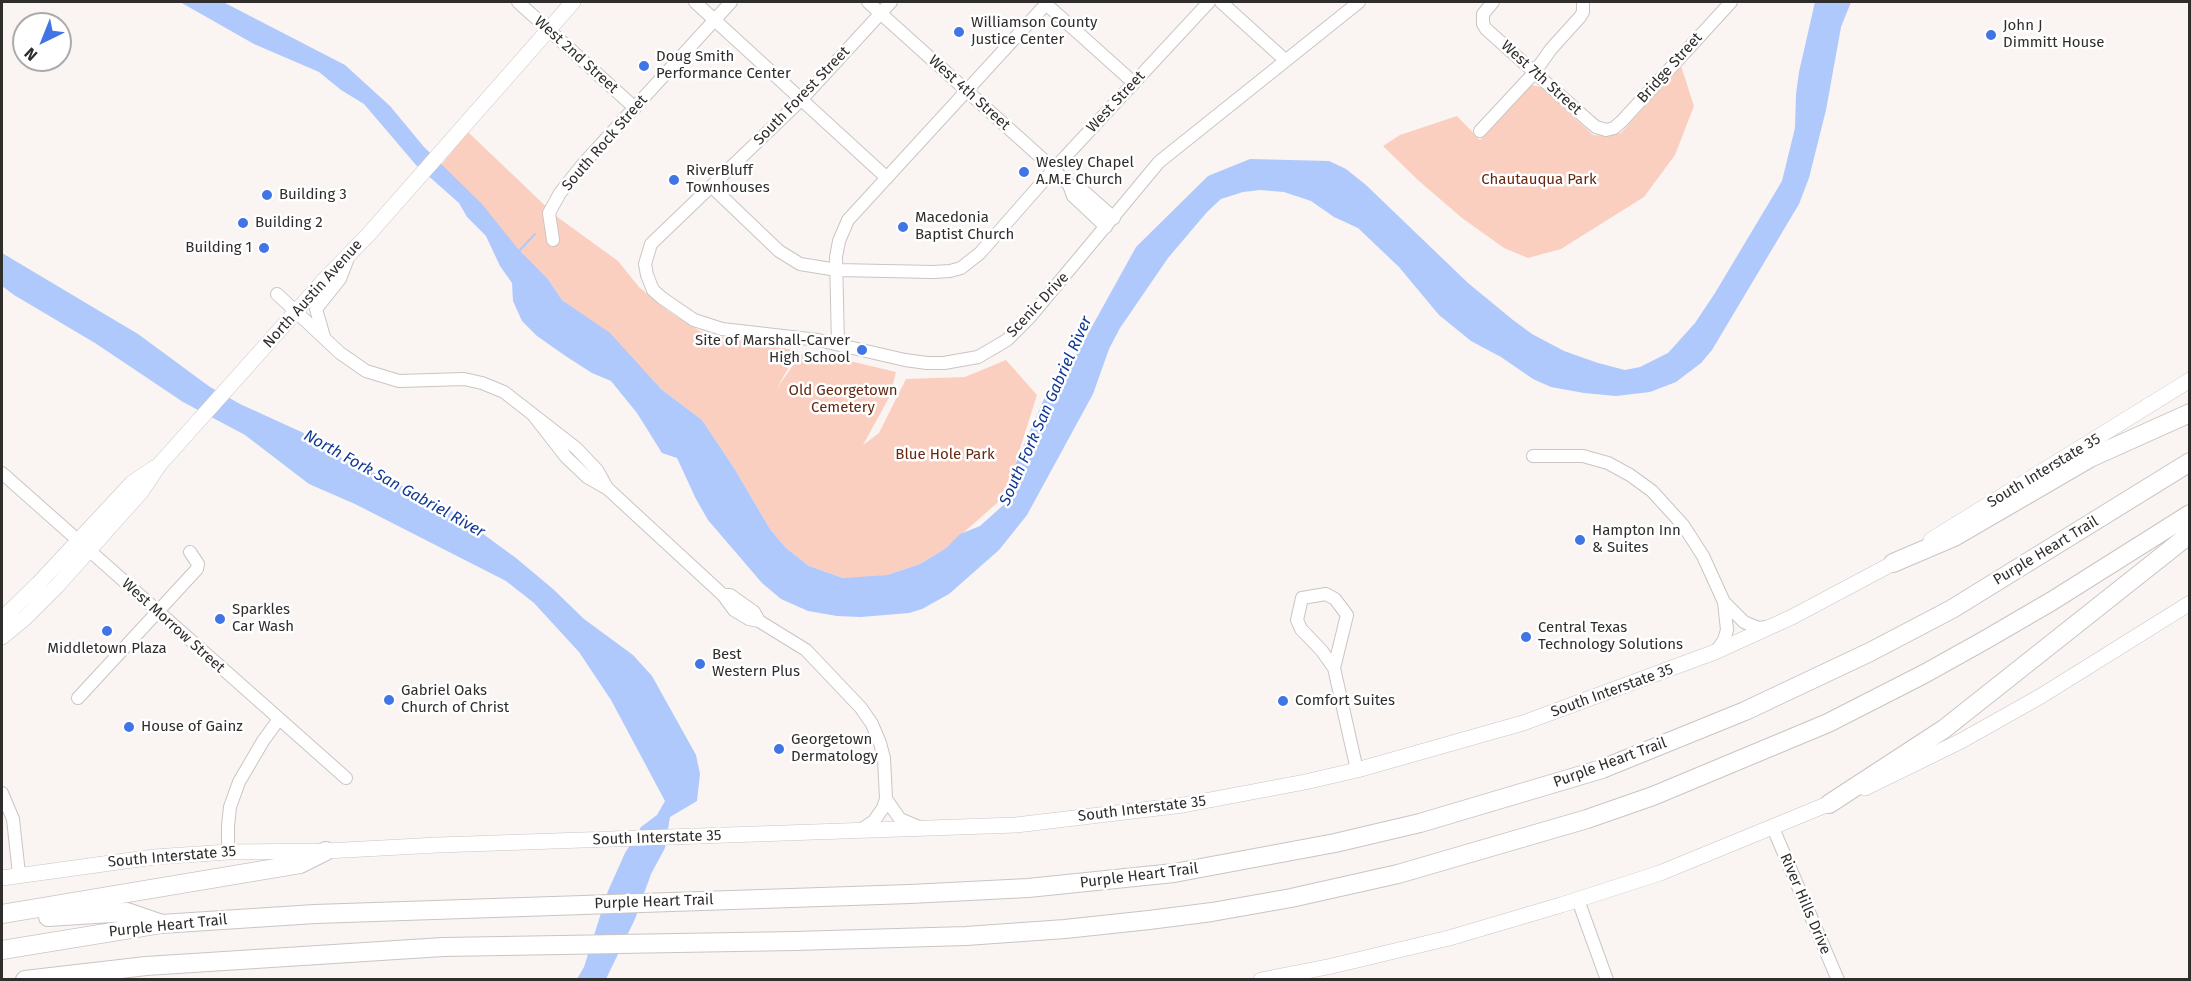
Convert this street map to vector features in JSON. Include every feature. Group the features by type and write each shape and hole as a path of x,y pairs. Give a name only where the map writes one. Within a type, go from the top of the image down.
{"highway":[{"path":"1893,563 1954,537 2090,458 2190,413"},
{"name":"Purple Heart Trail","path":"2,950 161,924 315,914 1029,888 1174,873 1313,848 1420,823 1602,769 1745,711 1870,652 1952,609 2190,462"},
{"path":"25,980 146,966 443,947 795,941 993,934 1076,928 1212,912 1291,898 1398,874 1587,819 1653,795 1828,723 2052,602 2190,514"},
{"path":"1829,804 1944,729 2190,534"},
{"path":"2,914 300,864 326,851"},
{"path":"2,914 26,918 127,912 161,924"}],"main road":[{"name":"North Austin Avenue","path":"2,619 141,492 159,465 351,250 368,235 573,2"},
{"name":"South Interstate 35","path":"2,878 154,856 228,852 326,851 1016,825 1183,805 1305,782 1357,770 1523,723 1715,652 1771,627 1893,563 2190,380"},
{"path":"2139,413 2190,388"},
{"name":"North Austin Avenue","path":"2,637 25,618 84,546"},
{"path":"1261,980 1332,966 1449,938 1578,900 1660,873 1773,828 1896,773 1988,726 2190,603"}],"street":[{"name":"West 2nd Street","path":"518,2 635,108"},
{"path":"695,2 887,178"},
{"name":"South Rock Street","path":"553,240 548,219 552,205 583,164 731,2"},
{"name":"West 4th Street","path":"868,2 1069,185 1080,189 1110,223"},
{"name":"South Forest Street","path":"712,188 801,100 891,2"},
{"name":"West Street","path":"837,270 933,272 961,268 980,253 1053,170 1209,2"},
{"path":"1221,2 1285,60"},
{"name":"Scenic Drive","path":"712,188 651,244 645,264 653,290 678,309 704,324 746,333 818,340 905,360 944,363 978,357 1006,340 1019,328 1110,223 1159,162 1359,2"},
{"name":"West 7th Street","path":"1493,2 1486,9 1482,19 1486,29 1590,122 1606,130"},
{"name":"Bridge Street","path":"1606,130 1614,128 1622,121 1731,2"},
{"path":"838,344 836,257 839,241 848,220 1047,3 1134,82"},
{"path":"1480,131 1534,73 1580,17 1584,4"},
{"path":"712,188 784,255 800,264 837,270"},
{"path":"324,338 316,309 340,279 351,250"},
{"path":"277,294 352,363 381,377 410,381 460,379 482,382 504,392 534,416 566,456 588,477 608,489 723,596 734,610 749,619 759,621 806,650 866,716 877,734 884,758 886,799 883,808 874,821 858,832"},
{"path":"1533,456 1583,456 1608,463 1653,491 1683,525 1703,556 1724,602 1727,630 1724,640 1715,652"},
{"name":"West Morrow Street","path":"2,472 346,778"},
{"path":"78,698 197,569 198,564 190,552"},
{"path":"1334,668 1347,615 1335,599 1326,594 1302,598 1297,620 1301,629 1322,651 1334,668 1357,770"},
{"path":"1724,602 1744,622 1758,628 1771,627"},
{"path":"228,852 230,807 239,782 279,719"},
{"path":"2,793 13,819 19,874"},
{"path":"886,799 900,819 923,828"},
{"name":"River Hills Drive","path":"1773,828 1838,980"},
{"path":"1578,900 1607,980"}],"green space":[{"name":"Chautauqua Park","path":"1681,66 1694,106 1675,155 1644,197 1561,249 1528,258 1504,248 1462,218 1383,146 1400,135 1457,116 1480,140 1532,85 1541,87 1593,135 1607,136 1621,133"},
{"name":"Blue Hole Park","path":"468,132 556,216 618,261 639,287 669,312 703,333 798,351 777,388 801,354 850,361 896,372 890,396 863,445 879,433 906,379 965,377 1006,360 1037,395 1005,496 946,548 920,564 887,575 843,578 809,566 786,548 770,529 702,420 661,389 591,321 562,300 548,279 436,171"}],"water":[{"name":"South Fork San Gabriel River","path":"180,2 223,2 345,65 390,106 424,147 482,204 518,249 548,279 562,300 610,333 661,389 702,420 770,529 786,548 809,566 843,578 887,575 920,564 946,548 960,534 980,526 1009,500 1015,465 1044,399 1079,350 1136,247 1208,176 1250,159 1329,161 1346,169 1366,185 1468,283 1532,334 1564,351 1625,370 1640,367 1668,353 1695,323 1715,293 1782,181 1795,128 1799,72 1815,2 1851,2 1841,27 1826,110 1809,178 1799,204 1712,350 1701,363 1676,382 1650,392 1616,396 1551,387 1533,379 1501,357 1471,341 1439,315 1399,267 1358,228 1334,217 1311,201 1284,192 1260,190 1243,192 1221,199 1207,212 1168,258 1120,328 1109,349 1093,394 1027,515 999,550 949,594 922,609 909,613 861,617 808,611 781,599 762,583 708,520 677,458 662,453 637,413 611,381 592,373 567,357 537,336 522,321 513,301 512,283 500,266 486,236 467,217 459,203 416,165 364,104 341,90 319,72 254,44"},
{"name":"North Fork San Gabriel River","path":"2,253 138,334 210,387 240,404 308,435 340,457 442,504 516,558 584,619 633,655 652,676 696,755 700,774 697,801 670,817 665,848 651,874 635,919 606,979 577,979 584,967 608,891 625,853 641,827 657,815 665,801 611,700 579,652 534,603 506,581 355,504 309,484 245,435 183,402 95,343 14,295 2,286"}],"waterway":[{"path":"518,252 535,234"}],"place":[{"name":"Williamson County Justice Center","path":"959,32"},
{"name":"John J Dimmitt House","path":"1991,35"},
{"name":"Doug Smith Performance Center","path":"644,66"},
{"name":"Wesley Chapel A.M.E Church","path":"1024,172"},
{"name":"RiverBluff Townhouses","path":"674,180"},
{"name":"Building 3","path":"267,195"},
{"name":"Building 2","path":"243,223"},
{"name":"Macedonia Baptist Church","path":"903,227"},
{"name":"Building 1","path":"264,248"},
{"name":"Site of Marshall-Carver High School","path":"862,350"},
{"name":"Hampton Inn & Suites","path":"1580,540"},
{"name":"Sparkles Car Wash","path":"220,619"},
{"name":"Middletown Plaza","path":"107,631"},
{"name":"Central Texas Technology Solutions","path":"1526,637"},
{"name":"Best Western Plus","path":"700,664"},
{"name":"Gabriel Oaks Church of Christ","path":"389,700"},
{"name":"Comfort Suites","path":"1283,701"},
{"name":"House of Gainz","path":"129,727"},
{"name":"Georgetown Dermatology","path":"779,749"}],"park label":[{"name":"Old Georgetown Cemetery","path":"843,400"}]}
